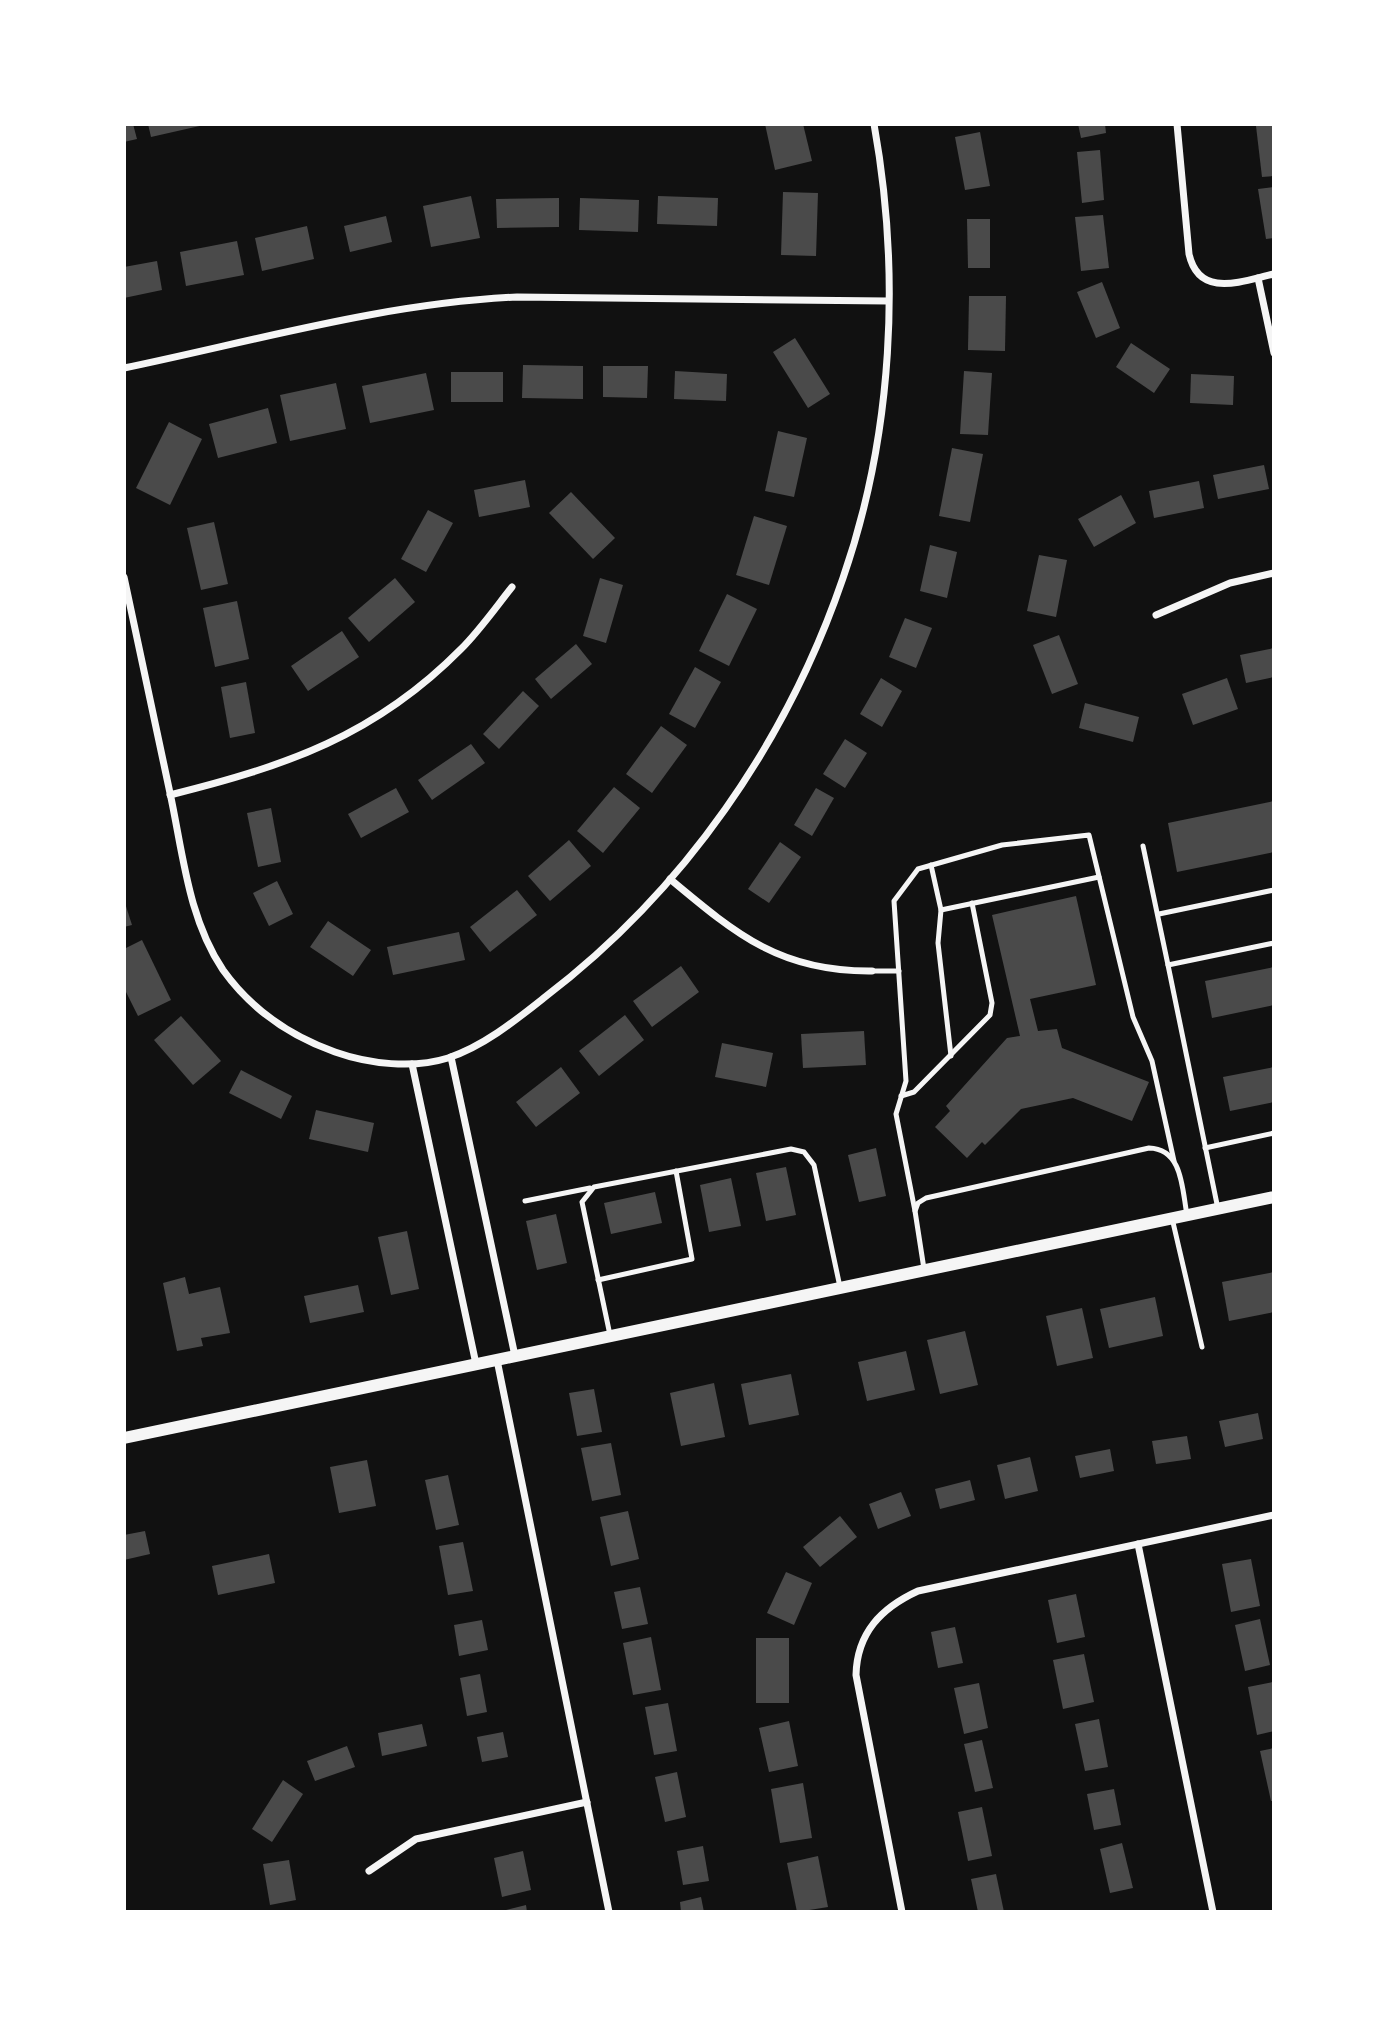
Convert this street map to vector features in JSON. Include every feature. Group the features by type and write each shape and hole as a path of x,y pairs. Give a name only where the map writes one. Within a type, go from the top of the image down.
{"street":[{"path":"124,577 191,894 201,928 233,983 269,1018 319,1046 358,1059 412,1064 451,1057 482,1042 565,982 601,951 670,880 726,808 773,735 810,664 843,579 864,510 878,441 888,360 888,235 874,124"},
{"path":"1177,124 1192,266 1195,272 1212,282 1225,284 1274,274"},
{"path":"1258,278 1274,353"},
{"path":"124,368 413,307 462,300 517,297 888,301"},
{"path":"1156,615 1230,583 1274,573"},
{"path":"170,795 260,772 327,745 363,726 399,702 463,648 512,587"},
{"path":"670,880 731,930 768,952 819,968 872,971"},
{"path":"451,1057 514,1356"},
{"path":"412,1064 476,1364"},
{"path":"124,1438 1274,1197"},
{"path":"497,1360 609,1912"},
{"path":"902,1912 858,1692 856,1666 860,1647 869,1628 884,1610 918,1591 1274,1515"},
{"path":"1138,1544 1213,1912"},
{"path":"369,1871 416,1839 586,1802"}],"lane":[{"path":"924,1269 896,1114 906,1081 894,901 918,869 1002,845 1089,835 1133,1017 1152,1061 1187,1215"},
{"path":"1143,846 1218,1209"},
{"path":"931,865 941,910 938,943 951,1056"},
{"path":"941,910 1099,877"},
{"path":"1159,914 1274,890"},
{"path":"901,1096 914,1092 990,1015 992,1003 972,904"},
{"path":"1168,965 1274,943"},
{"path":"872,971 899,971"},
{"path":"1205,1148 1274,1133"},
{"path":"915,1212 918,1203 926,1198 1149,1148 1160,1149 1174,1161"},
{"path":"525,1201 791,1149 804,1152 814,1165 840,1287"},
{"path":"598,1280 692,1259 676,1171"},
{"path":"594,1187 582,1202 610,1336"},
{"path":"1172,1218 1202,1347"}],"building":[{"path":"124,124 133,124 137,139 124,142"},
{"path":"148,124 204,124 204,125 151,137"},
{"path":"765,124 803,124 812,161 775,170"},
{"path":"1078,124 1105,124 1106,133 1081,138"},
{"path":"1274,124 1274,176 1262,177 1256,126"},
{"path":"980,132 990,186 965,190 955,137"},
{"path":"1100,150 1104,200 1082,203 1077,152"},
{"path":"1274,187 1274,238 1266,239 1258,189"},
{"path":"783,192 818,193 816,256 781,255"},
{"path":"471,196 480,238 431,247 423,206"},
{"path":"658,196 718,198 717,226 657,224"},
{"path":"559,198 559,227 497,228 496,199"},
{"path":"580,198 639,200 638,232 579,230"},
{"path":"1103,215 1109,268 1081,271 1075,217"},
{"path":"386,216 392,242 350,252 344,226"},
{"path":"967,219 990,219 990,268 968,268"},
{"path":"307,226 314,259 262,271 255,238"},
{"path":"237,241 244,275 186,286 180,252"},
{"path":"157,261 162,290 124,298 124,267"},
{"path":"1102,282 1120,328 1096,338 1077,292"},
{"path":"969,296 1006,296 1005,351 968,350"},
{"path":"795,338 830,394 808,408 773,352"},
{"path":"1131,343 1170,369 1154,393 1116,367"},
{"path":"523,365 583,366 583,399 522,398"},
{"path":"603,366 648,366 647,398 603,397"},
{"path":"675,371 727,374 726,401 674,399"},
{"path":"964,371 992,373 988,435 960,434"},
{"path":"451,372 503,372 503,402 451,402"},
{"path":"426,373 434,410 370,423 362,386"},
{"path":"1191,374 1234,376 1233,405 1190,403"},
{"path":"336,383 346,429 290,441 280,395"},
{"path":"268,408 277,443 218,458 209,424"},
{"path":"169,422 202,439 170,505 136,488"},
{"path":"778,431 807,438 794,497 765,491"},
{"path":"952,448 983,454 970,522 939,516"},
{"path":"1264,465 1269,489 1218,499 1213,475"},
{"path":"525,480 530,507 479,517 474,490"},
{"path":"1199,481 1204,508 1154,518 1149,491"},
{"path":"571,492 615,538 593,559 549,513"},
{"path":"1121,495 1136,523 1094,547 1078,519"},
{"path":"428,510 453,523 426,572 401,559"},
{"path":"754,516 787,526 769,585 736,575"},
{"path":"214,522 228,584 201,590 187,528"},
{"path":"930,545 957,552 947,598 920,591"},
{"path":"1039,555 1067,560 1056,617 1027,611"},
{"path":"395,578 415,602 369,642 348,618"},
{"path":"600,578 623,585 606,643 583,636"},
{"path":"727,594 757,609 729,666 699,651"},
{"path":"237,601 249,659 215,667 203,608"},
{"path":"905,618 932,628 916,668 889,657"},
{"path":"342,631 359,657 308,691 291,666"},
{"path":"1059,635 1078,684 1052,694 1033,645"},
{"path":"576,644 592,664 551,699 535,679"},
{"path":"1274,648 1274,677 1246,683 1240,655"},
{"path":"695,667 721,682 695,728 669,714"},
{"path":"881,678 902,691 882,727 860,714"},
{"path":"1227,678 1238,709 1193,725 1182,694"},
{"path":"246,682 255,733 230,738 221,687"},
{"path":"523,691 539,706 499,749 483,734"},
{"path":"1085,703 1139,717 1133,742 1079,728"},
{"path":"661,726 687,745 652,793 626,774"},
{"path":"845,739 867,753 845,788 823,774"},
{"path":"471,744 485,763 432,800 418,780"},
{"path":"614,787 640,808 603,853 577,831"},
{"path":"396,788 409,812 361,838 348,814"},
{"path":"816,788 834,798 812,836 794,825"},
{"path":"1274,801 1274,852 1177,872 1168,823"},
{"path":"271,808 281,862 258,867 247,813"},
{"path":"569,840 591,866 550,901 528,876"},
{"path":"780,842 801,857 769,903 748,889"},
{"path":"277,881 293,914 269,926 253,893"},
{"path":"517,890 537,915 490,952 470,927"},
{"path":"1076,896 1096,985 1030,999 1038,1031 1057,1029 1062,1048 1149,1082 1132,1121 1073,1098 1021,1109 985,1145 982,1142 967,1158 935,1127 950,1111 946,1106 1007,1038 1020,1036 992,915"},
{"path":"124,900 132,925 124,927"},
{"path":"328,921 371,950 353,976 310,947"},
{"path":"459,932 465,960 393,975 387,947"},
{"path":"142,940 171,1000 138,1016 124,988 124,949"},
{"path":"681,966 699,992 652,1027 633,1001"},
{"path":"1274,967 1274,1005 1212,1018 1205,981"},
{"path":"625,1015 644,1040 599,1076 579,1051"},
{"path":"181,1016 221,1061 193,1085 154,1040"},
{"path":"864,1031 866,1065 803,1068 801,1034"},
{"path":"722,1043 773,1053 766,1087 715,1077"},
{"path":"561,1067 580,1093 536,1127 516,1102"},
{"path":"1274,1067 1274,1102 1230,1111 1223,1077"},
{"path":"241,1070 292,1096 281,1119 229,1093"},
{"path":"316,1110 374,1123 368,1152 309,1139"},
{"path":"876,1148 886,1196 859,1202 848,1155"},
{"path":"786,1167 796,1215 766,1221 756,1173"},
{"path":"731,1178 741,1226 709,1232 700,1185"},
{"path":"655,1192 662,1223 611,1234 604,1203"},
{"path":"556,1214 567,1263 537,1270 526,1221"},
{"path":"407,1231 419,1289 391,1295 378,1237"},
{"path":"1274,1272 1274,1312 1229,1321 1222,1282"},
{"path":"185,1277 189,1294 220,1287 230,1333 201,1338 203,1346 177,1351 163,1283"},
{"path":"358,1285 364,1312 310,1323 304,1296"},
{"path":"1155,1297 1163,1336 1109,1348 1100,1309"},
{"path":"1082,1308 1093,1358 1057,1366 1046,1316"},
{"path":"965,1331 978,1385 940,1394 927,1340"},
{"path":"906,1351 915,1390 867,1401 858,1362"},
{"path":"791,1374 799,1415 749,1425 741,1384"},
{"path":"714,1383 725,1437 681,1446 670,1393"},
{"path":"594,1389 602,1432 577,1436 569,1393"},
{"path":"1258,1413 1263,1439 1225,1447 1219,1421"},
{"path":"1187,1436 1191,1459 1156,1464 1152,1441"},
{"path":"611,1443 621,1495 592,1501 581,1448"},
{"path":"1110,1449 1114,1471 1080,1478 1075,1456"},
{"path":"1030,1457 1038,1491 1005,1499 997,1465"},
{"path":"367,1460 376,1506 339,1513 330,1467"},
{"path":"448,1475 459,1525 436,1530 425,1480"},
{"path":"970,1480 975,1500 940,1509 935,1489"},
{"path":"901,1492 911,1516 878,1529 869,1504"},
{"path":"628,1511 639,1559 611,1566 600,1517"},
{"path":"840,1516 857,1537 820,1567 803,1547"},
{"path":"145,1531 150,1554 124,1560 124,1535"},
{"path":"463,1542 473,1591 448,1595 439,1546"},
{"path":"269,1554 275,1583 218,1595 212,1566"},
{"path":"1251,1559 1260,1606 1231,1612 1222,1564"},
{"path":"786,1572 812,1583 794,1625 767,1613"},
{"path":"640,1587 648,1624 622,1629 614,1592"},
{"path":"1076,1594 1085,1637 1057,1643 1048,1600"},
{"path":"1260,1619 1270,1665 1245,1671 1235,1625"},
{"path":"482,1620 488,1650 459,1656 454,1625"},
{"path":"955,1627 963,1663 938,1668 931,1632"},
{"path":"651,1637 661,1690 633,1695 623,1643"},
{"path":"756,1638 789,1638 789,1703 756,1703"},
{"path":"1084,1654 1094,1702 1063,1709 1053,1660"},
{"path":"480,1674 487,1712 467,1716 460,1678"},
{"path":"1273,1682 1274,1731 1257,1735 1248,1687"},
{"path":"979,1683 988,1728 964,1734 954,1688"},
{"path":"668,1703 677,1751 654,1755 645,1707"},
{"path":"1099,1719 1108,1767 1085,1771 1075,1724"},
{"path":"789,1721 798,1766 769,1772 759,1728"},
{"path":"422,1724 427,1746 382,1756 378,1733"},
{"path":"503,1732 508,1757 482,1762 477,1737"},
{"path":"982,1740 993,1788 975,1792 964,1744"},
{"path":"347,1746 355,1767 315,1781 307,1761"},
{"path":"1274,1748 1274,1801 1271,1801 1260,1751"},
{"path":"677,1772 686,1817 665,1822 655,1777"},
{"path":"283,1780 303,1794 272,1842 252,1829"},
{"path":"803,1783 812,1838 780,1843 771,1789"},
{"path":"1114,1789 1121,1825 1094,1830 1087,1794"},
{"path":"982,1807 992,1856 968,1861 958,1812"},
{"path":"1122,1843 1133,1888 1110,1893 1100,1849"},
{"path":"703,1846 709,1881 683,1885 677,1851"},
{"path":"523,1851 531,1890 502,1897 494,1858"},
{"path":"818,1856 828,1907 797,1912 787,1863"},
{"path":"289,1860 296,1900 270,1905 263,1864"},
{"path":"996,1874 1004,1912 978,1912 971,1879"},
{"path":"701,1897 704,1912 681,1912 680,1902"},
{"path":"526,1905 527,1912 502,1912 502,1911"}]}
